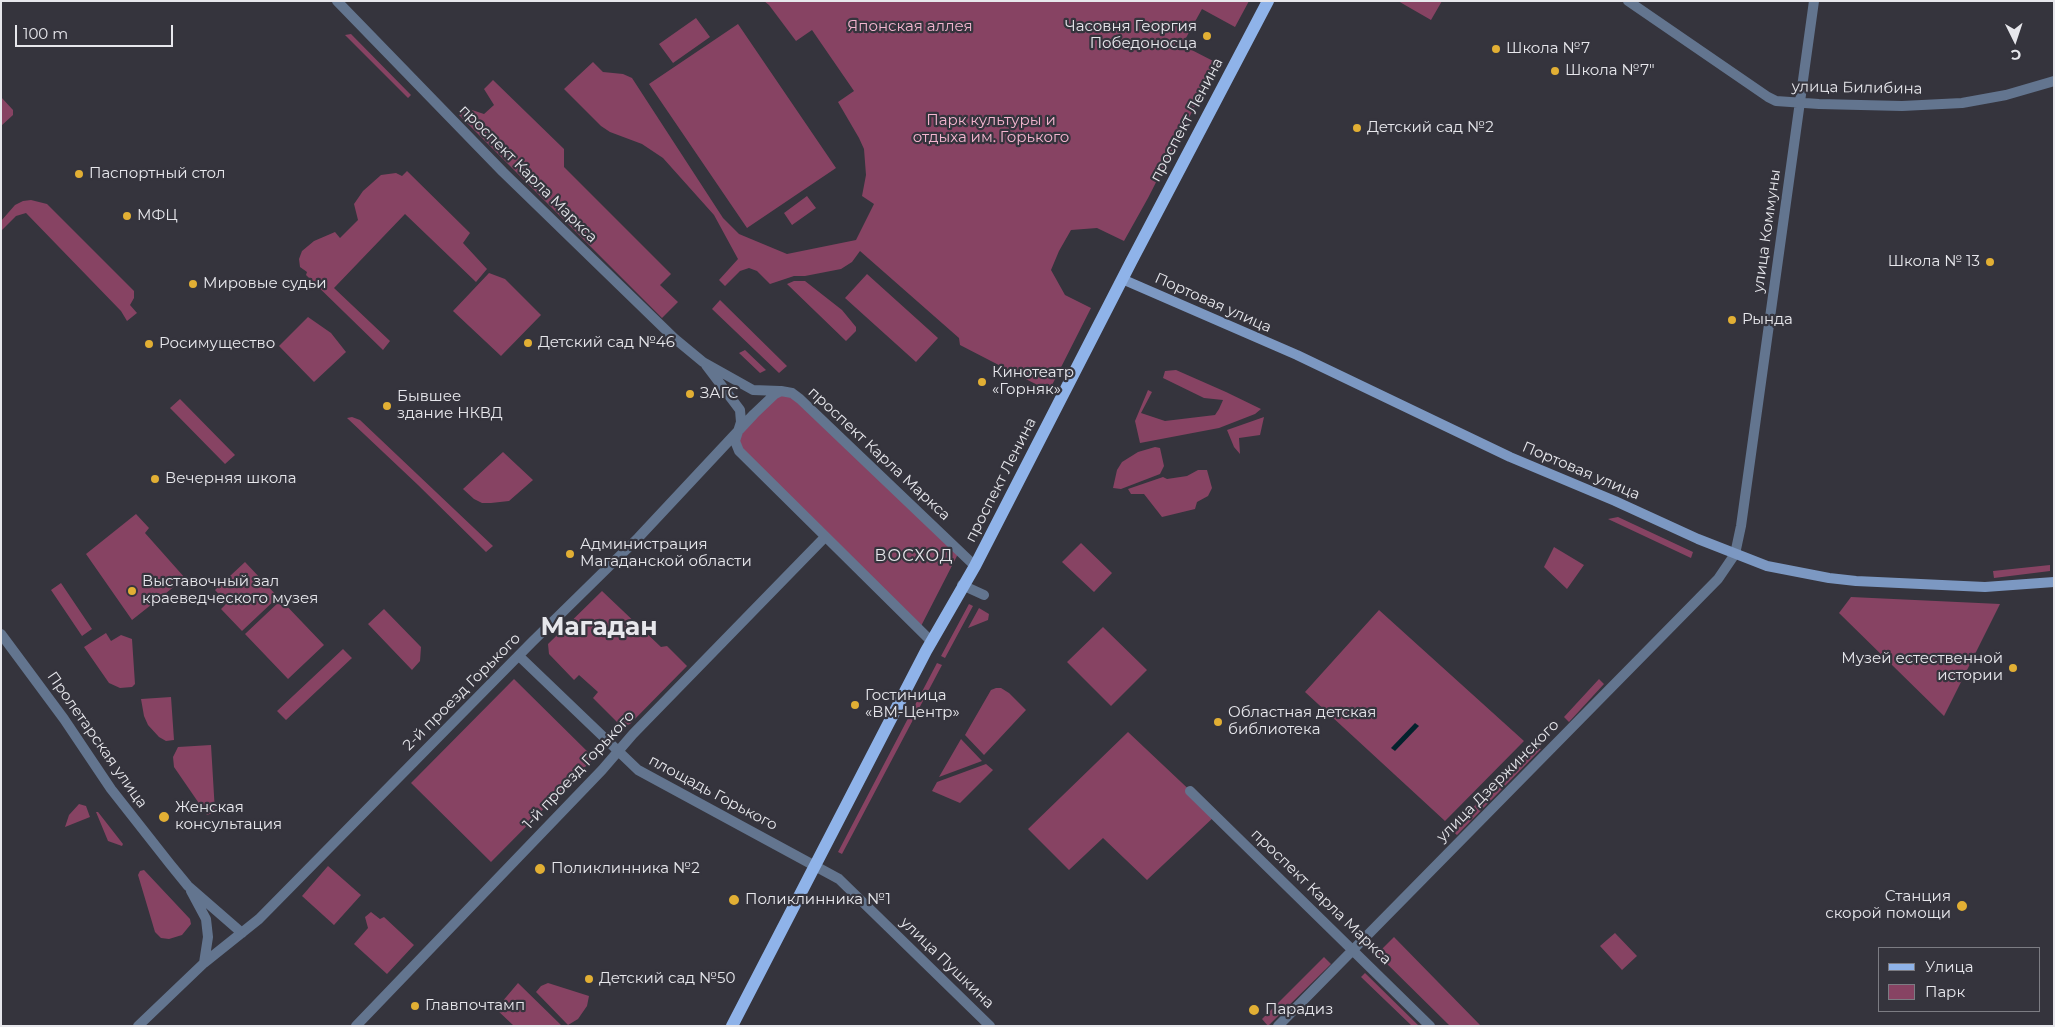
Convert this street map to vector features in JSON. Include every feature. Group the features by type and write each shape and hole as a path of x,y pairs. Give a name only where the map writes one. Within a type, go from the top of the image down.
{"main road":[{"name":"проспект Ленина","path":"732,1026 814,865 962,586 975,566 1122,279 1268,1"},
{"name":"Портовая улица","path":"1122,279 1297,356 1503,453 1735,554 1767,566 1856,581 1985,587 2054,582"}],"street":[{"name":"проспект Карла Маркса","path":"337,1 503,172 674,338 703,362 753,390 792,393 975,566"},
{"name":"улица Билибина","path":"1628,1 1776,101 1902,106 1962,103 2006,95 2054,81"},
{"name":"улица Коммуны","path":"1735,554 1741,526 1814,1"},
{"name":"проспект Карла Маркса","path":"703,362 740,410 741,422 735,435"},
{"path":"781,391 775,394 735,435 735,445 738,451 932,642"},
{"name":"2-й проезд Горького","path":"204,963 242,933 277,901 638,538 735,435"},
{"name":"1-й проезд Горького","path":"356,1026 618,752 633,734 825,537"},
{"name":"улица Дзержинского","path":"1278,1026 1718,579 1735,554"},
{"path":"962,586 984,595"},
{"name":"Пролетарская улица","path":"1,634 64,719 111,789 188,886 206,919 208,937 204,963"},
{"name":"площадь Горького","path":"519,656 618,752 644,774 814,865"},
{"name":"проспект Карла Маркса","path":"1190,790 1430,1026"},
{"name":"улица Пушкина","path":"814,865 844,883 990,1026"},
{"name":"Пролетарская улица","path":"188,886 242,933"},
{"path":"138,1026 204,963"}],"green space":[{"name":"Парк культуры и отдыха им. Горького","path":"764,1 1249,1 1235,27 1202,9 1182,45 1217,63 1124,241 1097,228 1071,230 1059,251 1051,270 1065,295 1091,308 1049,391 960,345 959,338 860,251 852,262 841,269 805,276 794,276 770,284 757,271 749,268 740,271 725,286 719,280 738,259 714,215 663,158 642,144 610,132 601,126 564,89 593,62 603,72 623,74 632,78 723,218 739,234 787,254 856,240 874,204 862,196 866,175 864,149 838,102 854,91 812,30 796,41"},
{"path":"1398,1 1442,1 1431,20"},
{"path":"696,18 710,37 673,63 659,44"},
{"path":"738,24 836,168 747,228 649,84"},
{"path":"351,34 411,95 408,98 345,35"},
{"path":"493,80 564,149 564,167 671,274 660,285 678,302 662,318 459,115 466,108 484,114 494,105 484,89"},
{"path":"1,97 13,110 13,115 1,126"},
{"path":"407,171 470,233 463,243 487,269 476,282 405,214 334,288 390,341 383,350 306,275 307,272 300,267 299,259 302,251 314,241 335,232 340,238 358,220 354,204 363,191 381,175 396,173 402,176"},
{"path":"807,196 816,208 792,225 784,213"},
{"path":"31,200 47,204 134,291 134,298 130,305 137,313 127,321 121,311 26,213 16,216 1,231 1,221 15,205"},
{"path":"489,273 505,279 541,315 501,356 453,311"},
{"path":"867,274 938,338 916,362 845,298"},
{"path":"794,281 805,281 842,310 856,327 856,331 846,341 787,284"},
{"path":"720,300 787,366 779,373 712,309"},
{"path":"308,317 331,333 346,352 314,382 279,346"},
{"path":"745,350 766,370 760,373 739,353"},
{"path":"1176,370 1261,409 1255,414 1219,428 1140,443 1135,421 1148,390 1152,392 1141,413 1165,421 1215,415 1219,409 1223,400 1204,398 1163,378 1165,371"},
{"path":"786,391 959,552 919,630 735,445 754,414"},
{"path":"180,399 235,455 225,464 170,408"},
{"path":"352,417 360,420 493,546 486,552 347,418"},
{"path":"1264,417 1260,435 1239,438 1240,454 1234,447 1227,430"},
{"path":"1155,447 1160,448 1164,466 1160,474 1121,489 1113,488 1117,470 1122,462 1138,452"},
{"path":"503,452 533,480 509,501 482,503 474,499 463,489"},
{"path":"1198,470 1207,470 1212,488 1208,496 1197,502 1195,509 1162,517 1144,494 1131,494 1128,489 1163,477 1167,479 1187,476"},
{"path":"136,514 149,528 145,533 185,578 132,620 86,554"},
{"path":"1618,517 1693,552 1691,558 1608,519"},
{"path":"1081,543 1112,573 1094,592 1062,562"},
{"path":"1554,547 1584,565 1567,589 1544,567"},
{"path":"245,562 278,597 242,631 221,609 227,603 215,590"},
{"path":"2050,565 2050,571 1994,578 1993,571"},
{"path":"61,583 92,629 82,636 51,590"},
{"path":"602,591 661,647 667,646 687,666 630,724 622,727 593,698 598,692 579,675 574,680 549,654 548,644"},
{"path":"1851,597 2000,604 1944,716 1839,613"},
{"path":"281,600 324,645 288,679 245,634"},
{"path":"969,604 973,606 945,658 941,656"},
{"path":"979,608 989,614 988,620 968,628"},
{"path":"384,609 421,647 420,661 412,670 368,624"},
{"path":"1379,610 1524,741 1445,821 1305,692"},
{"path":"1103,627 1147,670 1111,706 1067,662"},
{"path":"106,633 111,641 121,635 132,639 135,684 132,687 120,688 109,683 84,647"},
{"path":"343,649 352,658 286,720 277,711"},
{"path":"937,663 942,665 842,854 838,852"},
{"path":"514,679 594,758 491,862 411,783"},
{"path":"1599,679 1604,684 1569,722 1564,717"},
{"path":"1001,688 1009,693 1026,710 984,755 965,735 991,690"},
{"path":"171,697 174,740 166,741 159,737 148,725 144,716 141,699"},
{"path":"1128,732 1216,815 1147,880 1103,838 1069,870 1028,829"},
{"path":"961,739 982,761 939,777"},
{"path":"211,745 215,812 207,815 174,767 173,757 178,747"},
{"path":"1532,747 1541,749 1457,835 1451,830"},
{"path":"986,764 993,770 960,803 932,791 937,782"},
{"path":"79,804 86,806 90,817 65,827 69,815"},
{"path":"96,812 98,812 123,844 122,846 108,841"},
{"path":"328,866 361,895 334,925 302,896"},
{"path":"144,870 190,919 191,924 182,935 169,939 161,938 155,932 138,875 140,871"},
{"path":"371,912 380,919 384,917 414,945 387,974 354,944 368,928 365,917"},
{"path":"1615,933 1637,956 1622,970 1600,946"},
{"path":"1394,937 1481,1026 1450,1026 1377,954"},
{"path":"1324,957 1331,964 1268,1026 1262,1019"},
{"path":"1365,973 1419,1026 1412,1026 1361,977"},
{"path":"518,983 562,1026 514,1026 496,1009"},
{"path":"548,983 589,996 587,1006 578,1019 568,1025 536,992 541,986"}],"water":[{"path":"1415,723 1419,726 1395,751 1391,748"}],"place":[{"name":"Часовня Георгия Победоносца","path":"1207,36"},
{"name":"Школа №7","path":"1496,49"},
{"name":"Школа №7\"","path":"1555,71"},
{"name":"Детский сад №2","path":"1357,128"},
{"name":"Паспортный стол","path":"79,174"},
{"name":"МФЦ","path":"127,216"},
{"name":"Школа № 13","path":"1990,262"},
{"name":"Мировые судьи","path":"193,284"},
{"name":"Рында","path":"1732,320"},
{"name":"Детский сад №46","path":"528,343"},
{"name":"Росимущество","path":"149,344"},
{"name":"Кинотеатр «Горняк»","path":"982,382"},
{"name":"ЗАГС","path":"690,394"},
{"name":"Бывшее здание НКВД","path":"387,406"},
{"name":"Вечерняя школа","path":"155,479"},
{"name":"Администрация Магаданской области","path":"570,554"},
{"name":"Выставочный зал краеведческого музея","path":"132,591"},
{"name":"Музей естественной истории","path":"2013,668"},
{"name":"Гостиница «ВМ-Центр»","path":"855,705"},
{"name":"Областная детская библиотека","path":"1218,722"},
{"name":"Женская консультация","path":"164,817"},
{"name":"Поликлинника №2","path":"540,869"},
{"name":"Поликлинника №1","path":"734,900"},
{"name":"Станция скорой помощи","path":"1962,906"},
{"name":"Детский сад №50","path":"589,979"},
{"name":"Главпочтамп","path":"415,1006"},
{"name":"Парадиз","path":"1254,1010"}],"district":[{"name":"ВОСХОД","path":"914,556"},
{"name":"Магадан","path":"599,628"}],"park label":[{"name":"Японская аллея","path":"910,27"}]}
